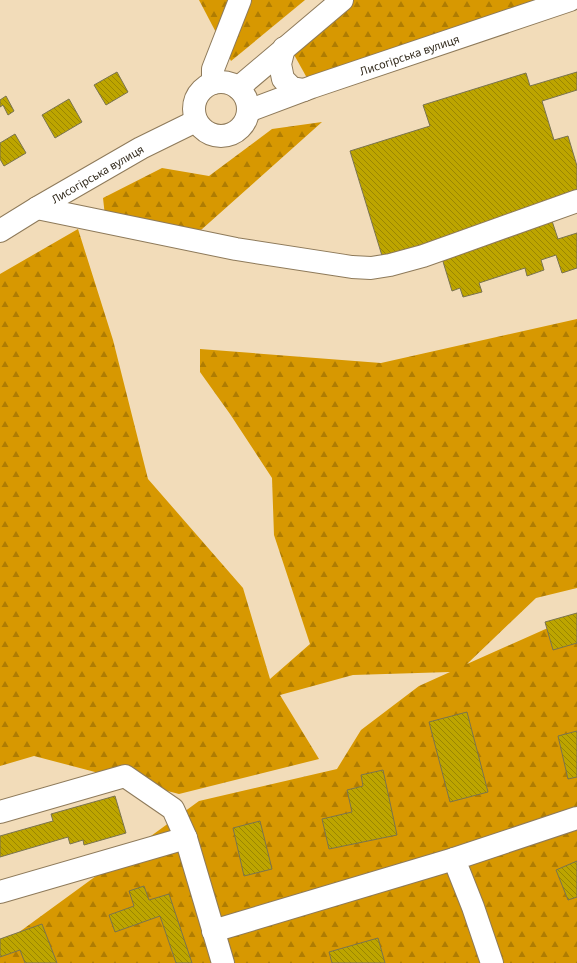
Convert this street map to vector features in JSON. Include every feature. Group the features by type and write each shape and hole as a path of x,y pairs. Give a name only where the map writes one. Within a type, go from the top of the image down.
{"street":[{"path":"213,83 212,69 240,0"},
{"path":"238,88 342,0"},
{"name":"Лисогірська вулиця","path":"248,111 304,90 570,0"},
{"path":"284,48 280,64 283,79 292,88 304,90"},
{"path":"226,82 238,88 246,98 248,111 244,124 235,133 222,136 209,134 202,130 196,121 194,114 195,100 202,90 213,83 226,82"},
{"name":"Лисогірська вулиця","path":"0,231 141,148 196,121"},
{"path":"37,208 236,249 352,267 372,268 390,265 423,256 577,201"},
{"path":"0,812 125,776 173,809 186,838 223,963"},
{"path":"214,931 454,859 577,818"},
{"path":"0,892 186,838"},
{"path":"454,859 473,907 492,963"}],"green space":[{"path":"199,0 305,0 231,61"},
{"path":"353,0 547,0 312,87 292,51"},
{"path":"322,122 201,230 105,216 103,198 162,168 209,176 272,129"},
{"path":"78,229 113,340 148,479 243,588 270,679 310,644 274,535 272,478 230,414 200,372 200,349 381,363 577,319 577,588 536,598 467,664 577,615 577,963 0,963 0,946 199,801 337,769 361,730 419,686 450,672 353,675 280,695 319,759 179,794 34,756 0,766 0,274"}],"building":[{"path":"117,72 128,92 106,105 94,85"},
{"path":"577,72 577,90 542,101 554,140 568,136 577,166 577,199 383,259 350,151 430,126 423,105 526,73 530,86"},
{"path":"6,96 14,111 8,115 3,105 0,107 0,100"},
{"path":"69,99 82,122 55,138 42,115"},
{"path":"15,134 26,153 4,166 0,159 0,143"},
{"path":"552,221 558,239 577,233 577,268 562,273 556,255 541,260 544,270 527,276 525,268 479,283 482,292 463,297 460,288 452,291 441,255"},
{"path":"577,613 577,643 553,650 545,622"},
{"path":"467,712 488,792 450,802 429,722"},
{"path":"577,731 577,777 568,779 558,736"},
{"path":"383,770 397,835 329,849 322,819 352,812 347,790 363,786 361,775"},
{"path":"115,796 126,833 84,845 83,840 70,844 68,837 0,857 0,836 53,821 51,814"},
{"path":"260,821 272,869 244,876 233,828"},
{"path":"577,861 577,897 568,900 556,870"},
{"path":"144,886 149,900 169,894 192,963 176,963 160,916 115,932 109,915 134,906 129,891"},
{"path":"42,924 57,963 25,963 20,950 0,957 0,939"},
{"path":"378,938 385,963 332,963 329,952"}]}
